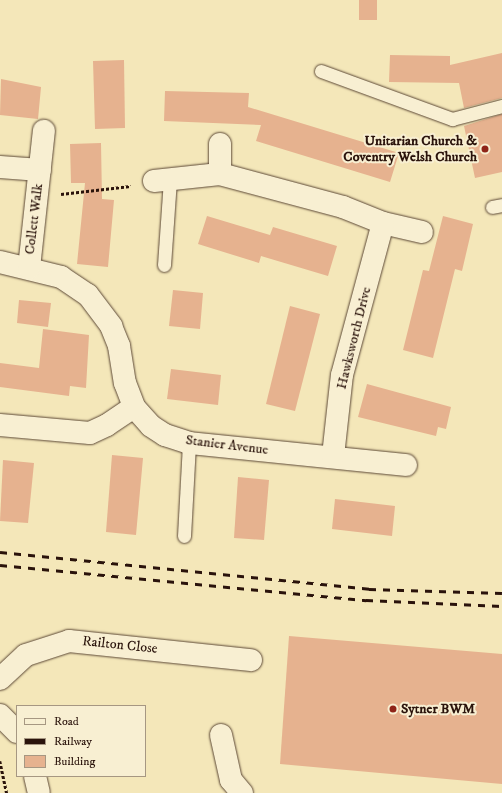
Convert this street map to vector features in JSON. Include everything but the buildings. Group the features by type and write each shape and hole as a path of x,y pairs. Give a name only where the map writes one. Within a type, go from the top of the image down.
{"street":[{"name":"Collett Walk","path":"29,268 44,131"},
{"path":"220,144 220,174"},
{"name":"Collett Walk","path":"0,167 40,170"},
{"path":"162,180 220,174 343,207 383,223 422,232"},
{"name":"Hawksworth Drive","path":"333,456 342,375 383,223"},
{"name":"Stanier Avenue","path":"0,262 61,277 88,295 101,312 119,346 124,384 134,407 160,432 189,443 333,456 406,465"},
{"path":"0,425 90,433 107,425 134,407"},
{"name":"Railton Close","path":"0,679 26,655 69,641 251,660"},
{"path":"0,715 16,731"},
{"path":"221,735 231,780 242,793"},
{"path":"35,777 39,793"}],"lane":[{"path":"321,71 452,119 502,106"},
{"path":"162,180 164,265"},
{"path":"184,536 189,443"}],"path":[{"path":"36,197 162,180"},
{"path":"0,761 7,793"}],"railway":[{"path":"0,552 369,589 502,593"},
{"path":"0,565 366,600 502,606"}],"place":[{"name":"Unitarian Church & Coventry Welsh Church","path":"485,149"},
{"name":"Sytner BWM","path":"393,709"}]}
